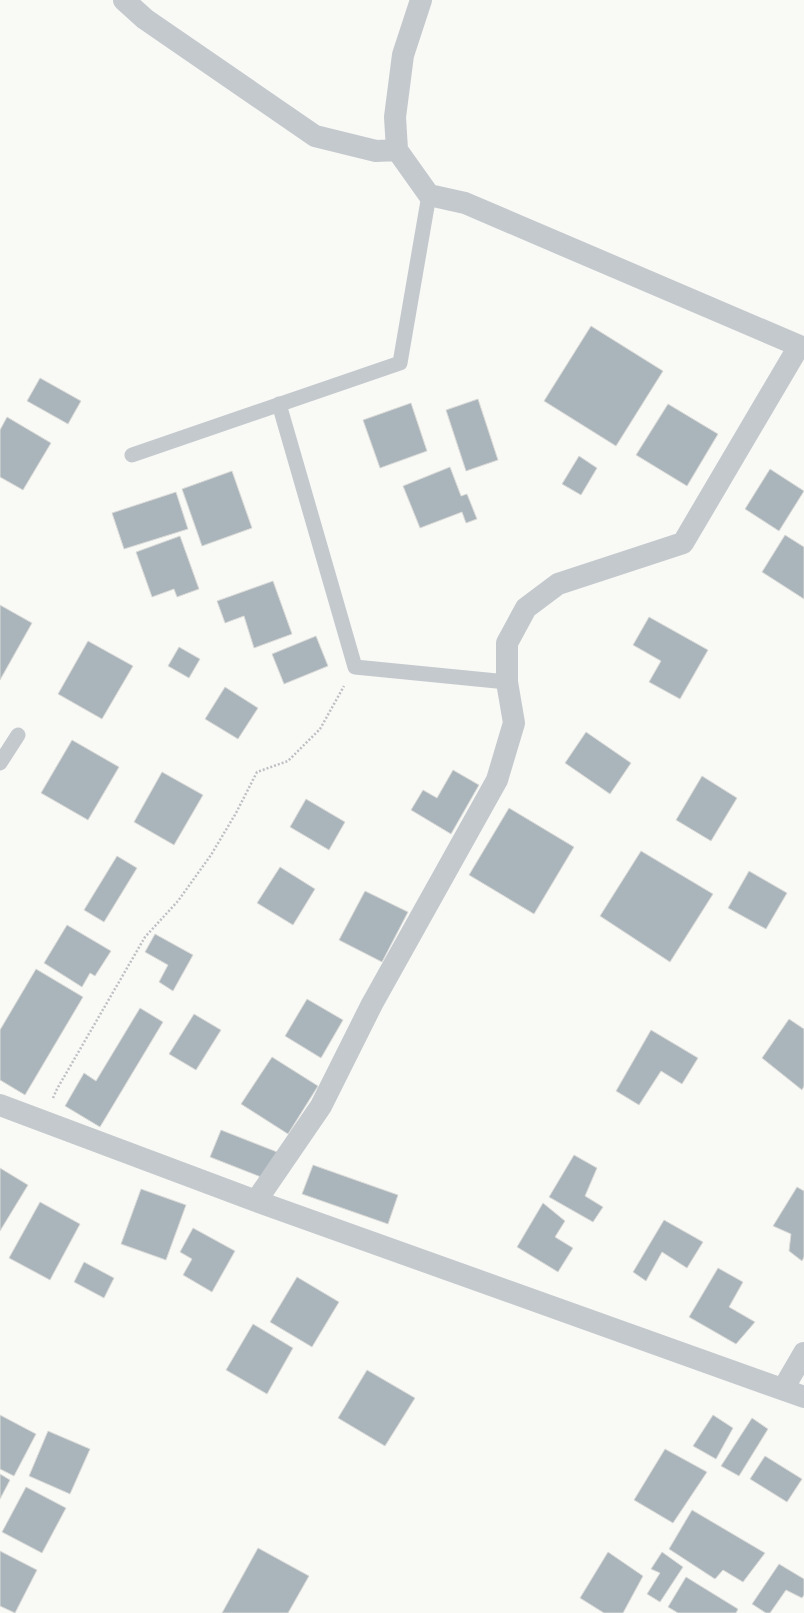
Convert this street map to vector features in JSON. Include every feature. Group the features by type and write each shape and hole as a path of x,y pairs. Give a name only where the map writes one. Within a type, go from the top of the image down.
{"street":[{"path":"124,0 146,19 315,136 376,151 397,150"},
{"path":"256,1201 320,1106 372,1004 497,780 514,723 507,682 507,643 526,608 558,584 683,543 802,347 464,204 429,195 397,150 395,117 403,55 421,0"},
{"path":"0,1106 256,1201 783,1389 804,1398"},
{"path":"783,1389 804,1353"}],"lane":[{"path":"132,455 400,363 429,195"},
{"path":"279,404 355,667 507,682"},
{"path":"0,763 18,735"}],"path":[{"path":"43,1122 57,1089 145,937 178,901 211,855 236,813 257,772 288,761 320,729 355,667"}],"building":[{"path":"591,326 663,371 616,446 544,401"},
{"path":"40,378 81,401 68,424 27,401"},
{"path":"478,399 498,460 466,471 446,410"},
{"path":"411,403 427,451 380,468 363,420"},
{"path":"668,404 718,434 687,486 636,455"},
{"path":"7,417 51,443 23,490 0,477 0,430"},
{"path":"579,456 597,468 581,495 562,484"},
{"path":"450,467 461,496 467,494 477,519 466,523 462,512 420,528 403,486"},
{"path":"770,469 804,491 779,531 745,509"},
{"path":"232,471 252,528 202,546 182,489"},
{"path":"176,492 188,529 124,549 112,513"},
{"path":"785,535 804,547 804,599 762,572"},
{"path":"180,536 199,589 177,597 174,589 152,597 136,552"},
{"path":"273,581 292,634 254,648 244,616 225,623 217,601"},
{"path":"0,605 32,623 0,680"},
{"path":"649,617 708,650 680,699 649,682 661,661 633,645"},
{"path":"316,636 328,666 284,684 272,654"},
{"path":"88,641 133,666 102,719 58,694"},
{"path":"179,647 200,659 189,678 168,666"},
{"path":"225,687 258,708 238,739 205,719"},
{"path":"586,732 631,763 610,794 565,763"},
{"path":"72,740 119,767 88,820 41,793"},
{"path":"453,770 479,785 451,834 411,810 423,790 437,798"},
{"path":"162,772 203,795 174,845 134,822"},
{"path":"702,776 737,798 711,841 676,820"},
{"path":"306,799 345,822 329,850 290,827"},
{"path":"509,808 574,847 534,914 469,875"},
{"path":"641,851 713,894 670,962 600,916"},
{"path":"117,856 137,868 104,922 84,910"},
{"path":"280,867 315,889 293,925 257,903"},
{"path":"749,871 787,893 766,929 728,908"},
{"path":"365,891 408,912 382,962 339,940"},
{"path":"67,925 111,951 95,976 90,973 82,987 44,963"},
{"path":"155,934 193,955 173,991 159,982 168,965 145,952"},
{"path":"36,969 83,997 25,1095 0,1080 0,1030"},
{"path":"307,999 343,1020 321,1058 285,1036"},
{"path":"140,1008 163,1022 100,1127 65,1106 84,1073 96,1081"},
{"path":"194,1014 221,1030 196,1070 169,1054"},
{"path":"789,1019 804,1029 804,1086 802,1090 762,1058"},
{"path":"651,1030 698,1058 682,1084 661,1071 639,1105 616,1091"},
{"path":"272,1057 318,1086 288,1134 241,1104"},
{"path":"221,1130 277,1152 266,1179 210,1157"},
{"path":"574,1155 597,1168 585,1196 603,1207 593,1222 549,1197"},
{"path":"313,1165 398,1195 388,1224 302,1194"},
{"path":"0,1168 28,1185 0,1231"},
{"path":"797,1187 804,1191 804,1257 802,1261 789,1251 791,1234 773,1226"},
{"path":"141,1189 186,1205 166,1260 121,1244"},
{"path":"40,1202 80,1224 50,1280 9,1258"},
{"path":"543,1203 565,1221 555,1237 573,1248 558,1272 517,1247"},
{"path":"664,1220 703,1242 687,1268 662,1252 646,1281 633,1272"},
{"path":"193,1228 235,1251 212,1292 183,1275 192,1259 180,1252"},
{"path":"84,1262 114,1278 104,1298 74,1282"},
{"path":"718,1268 743,1282 729,1307 755,1322 736,1344 689,1317"},
{"path":"297,1277 339,1302 312,1347 270,1322"},
{"path":"253,1324 293,1348 267,1394 226,1370"},
{"path":"367,1370 415,1398 385,1446 338,1418"},
{"path":"0,1415 36,1434 14,1476 0,1469"},
{"path":"713,1415 733,1428 716,1459 693,1446"},
{"path":"752,1418 768,1429 739,1476 721,1466"},
{"path":"48,1431 90,1449 70,1494 29,1476"},
{"path":"665,1449 707,1472 673,1523 634,1500"},
{"path":"765,1456 802,1479 787,1502 750,1479"},
{"path":"0,1474 10,1480 0,1499"},
{"path":"26,1487 66,1508 42,1553 2,1532"},
{"path":"692,1510 765,1553 743,1582 723,1570 715,1579 669,1549"},
{"path":"258,1548 309,1576 288,1613 222,1613"},
{"path":"0,1551 37,1570 15,1613 0,1606"},
{"path":"608,1552 643,1576 623,1613 604,1613 580,1598"},
{"path":"662,1552 683,1567 660,1602 647,1594 660,1573 651,1569"},
{"path":"779,1564 804,1579 804,1595 802,1598 786,1590 770,1613 766,1613 752,1604"},
{"path":"686,1577 738,1609 736,1613 678,1613 668,1607"}]}
